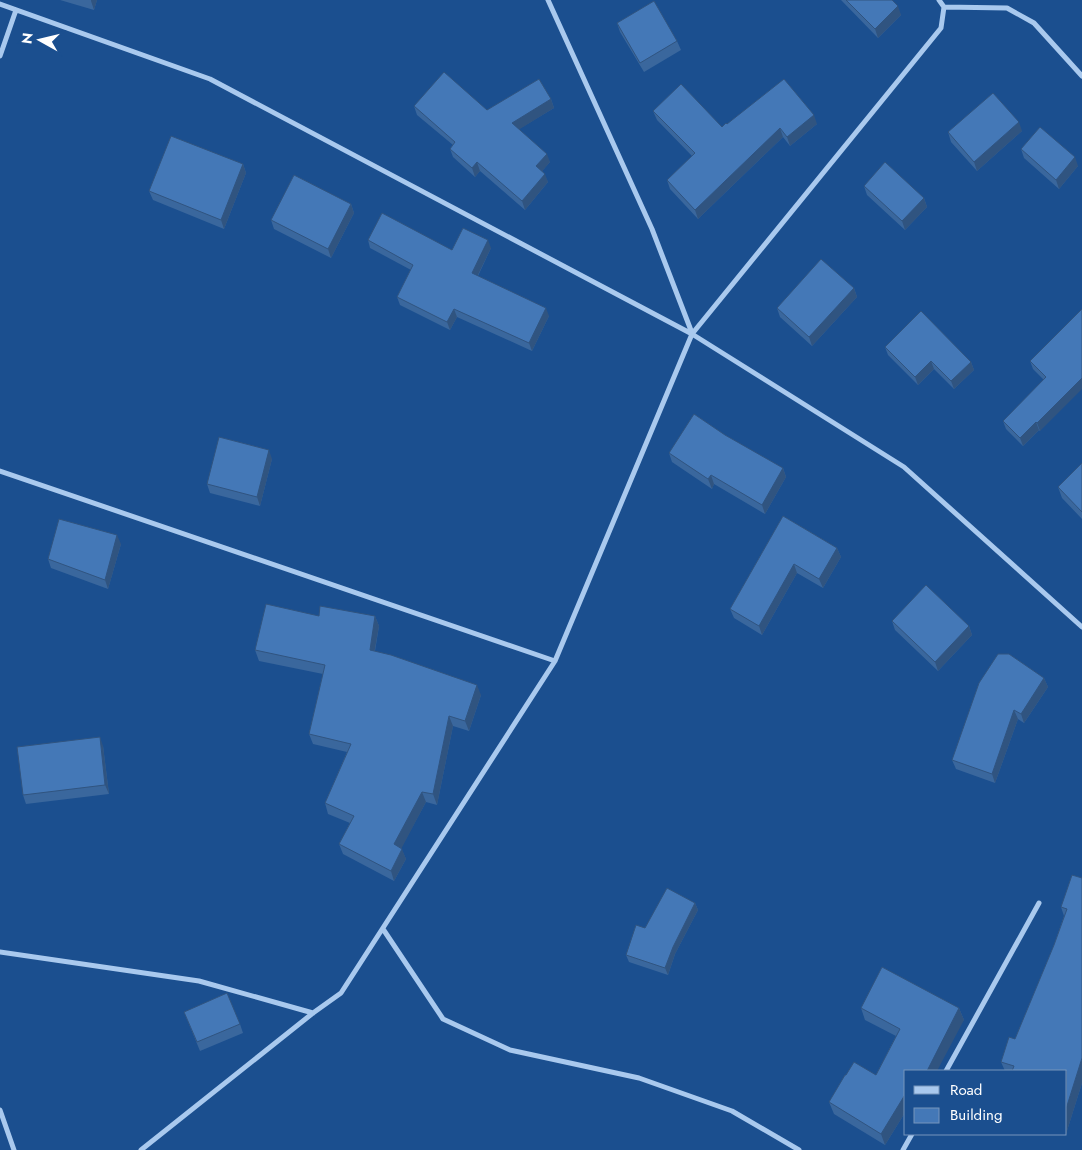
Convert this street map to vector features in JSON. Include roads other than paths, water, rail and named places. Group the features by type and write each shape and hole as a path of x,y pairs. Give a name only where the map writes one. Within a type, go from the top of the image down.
{"street":[{"path":"548,0 652,229 692,334"},
{"path":"141,1150 312,1013 341,993 555,661 692,334 941,28 944,7 939,0"},
{"path":"0,4 210,79 692,334 904,467 1082,627"},
{"path":"944,7 1007,8 1034,23 1082,76"},
{"path":"0,56 16,10"},
{"path":"0,471 555,661"},
{"path":"947,1070 1039,903"},
{"path":"383,929 443,1019 510,1050 639,1078 732,1111 799,1150"},
{"path":"0,952 199,981 312,1013"},
{"path":"0,1110 14,1150"},
{"path":"903,1150 911,1135"}]}
